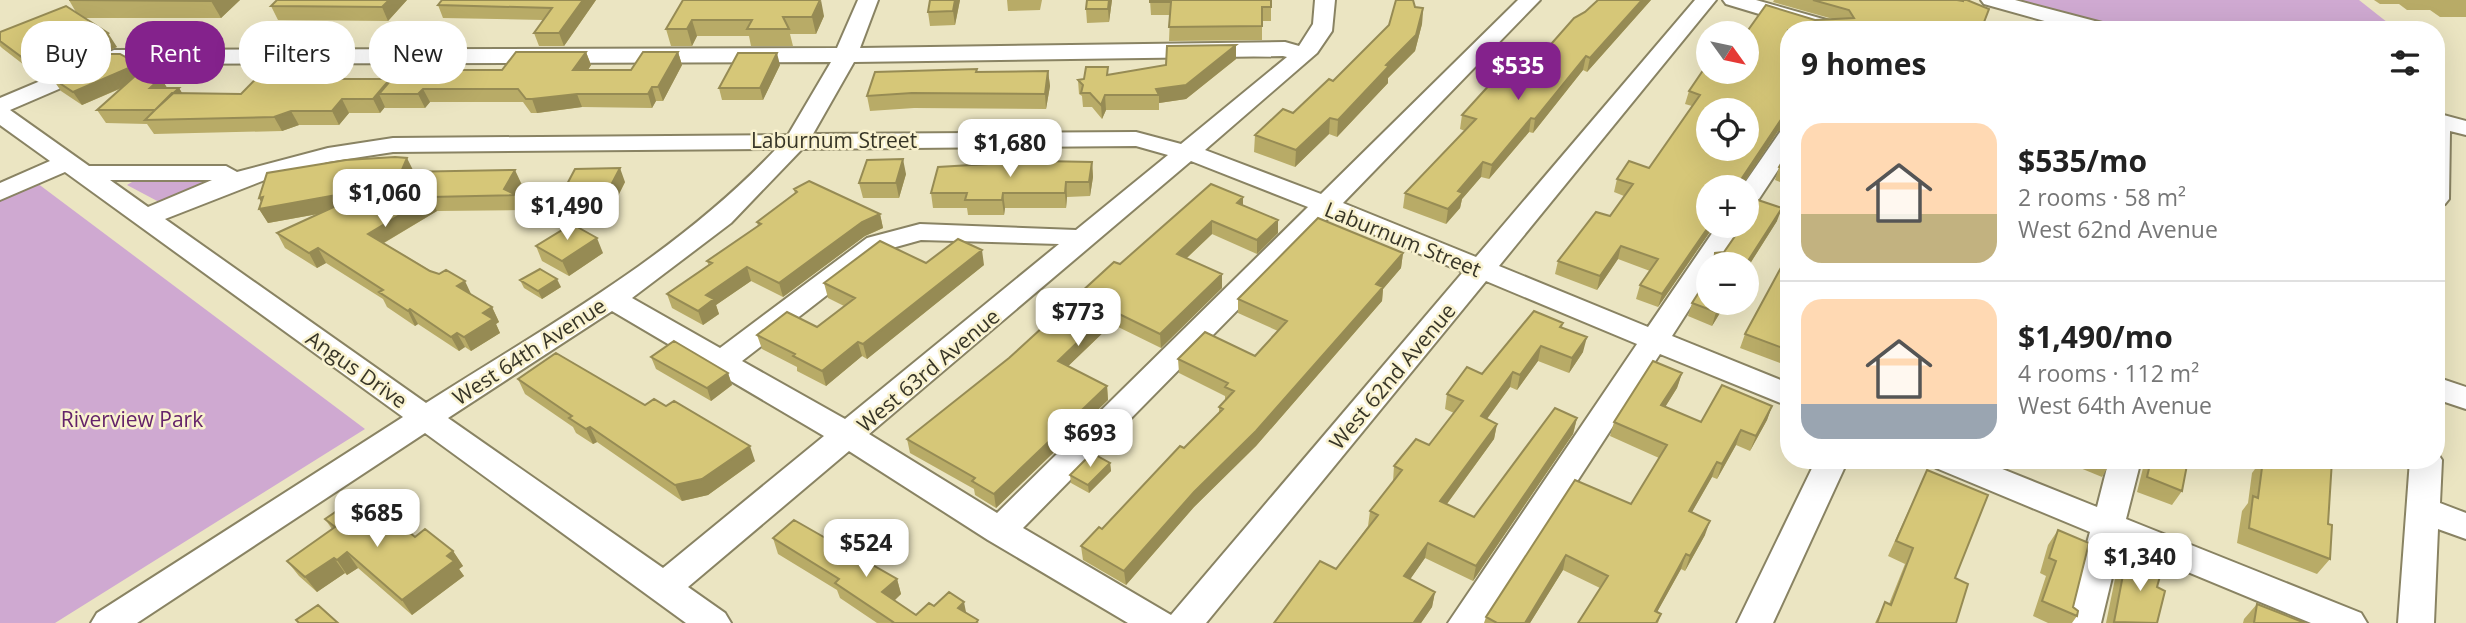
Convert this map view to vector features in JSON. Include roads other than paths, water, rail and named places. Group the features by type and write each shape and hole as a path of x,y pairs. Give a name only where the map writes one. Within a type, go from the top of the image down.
{"street":[{"name":"West 64th Avenue","path":"109,623 611,298 718,218 750,189 796,140 831,88 868,0"},
{"name":"West 63rd Avenue","path":"663,588 849,436 1303,55 1319,38 1326,16 1325,0"},
{"path":"1000,531 1321,206 1530,0"},
{"name":"West 62nd Avenue","path":"1185,623 1706,0"},
{"path":"1733,0 1805,21"},
{"path":"1991,0 2032,21"},
{"path":"1,114 114,57 847,55 1285,49 1303,55"},
{"name":"Angus Drive","path":"1,114 713,623"},
{"path":"2445,122 2466,128"},
{"name":"Laburnum Street","path":"145,218 206,189 253,172 333,152 393,145 1136,139 1216,160 1321,206 1780,392"},
{"path":"1759,180 1780,149"},
{"path":"0,192 76,168"},
{"name":"Laburnum Street","path":"76,168 164,176 253,172"},
{"path":"722,362 876,244 920,232 1067,236 1081,242"},
{"path":"1466,623 1722,238"},
{"path":"611,298 849,436 1000,531 1158,623"},
{"path":"2445,391 2466,398"},
{"path":"1755,623 1828,469"},
{"path":"1970,469 2349,623"},
{"path":"2084,623 2123,469"},
{"path":"2416,623 2425,469"},
{"path":"2423,510 2466,526"}],"park label":[{"name":"Riverview Park","path":"132,419"}]}
